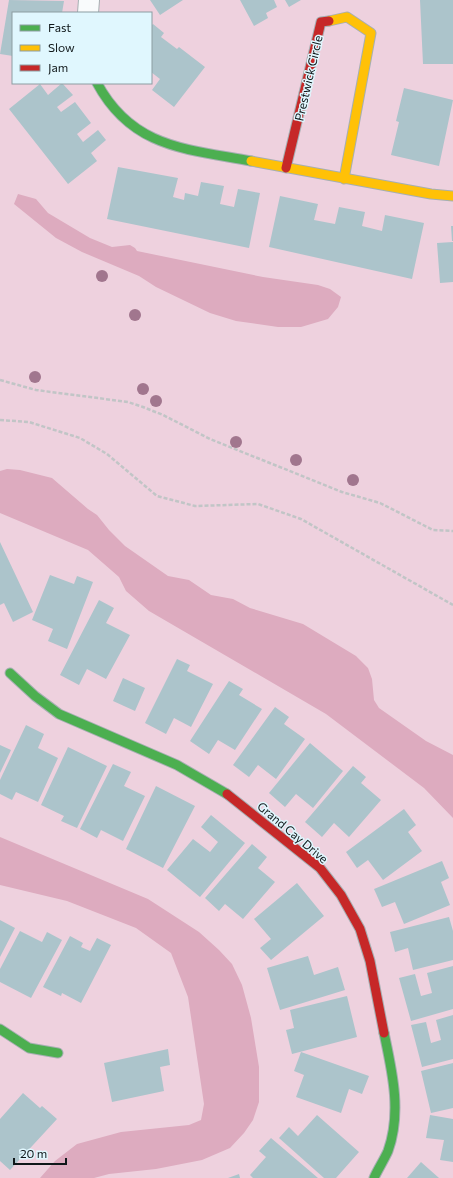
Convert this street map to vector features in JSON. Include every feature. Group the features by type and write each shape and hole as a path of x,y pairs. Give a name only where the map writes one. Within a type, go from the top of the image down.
{"street":[{"path":"88,12 89,0"},
{"name":"Prestwick Circle","path":"286,168 321,22 347,17 371,33 344,179"},
{"path":"98,84 106,99 123,120 134,129 158,142 173,147 344,179 431,194 453,196"},
{"name":"Grand Cay Drive","path":"10,673 35,696 58,714 177,765 232,797 320,868 341,894 360,929 370,961 395,1087 394,1123 388,1150 374,1178"},
{"path":"0,1029 29,1048 58,1053"}],"path":[{"path":"0,380 36,390 128,402 144,407 163,415 210,440 342,492 380,503 433,530 453,531"},
{"path":"0,420 29,422 80,438 108,454 157,496 195,506 258,504 301,519 453,605"}],"shaded area":[{"path":"0,0 453,0 453,1178 0,1178"},
{"path":"18,194 36,199 48,213 90,238 112,247 130,245 137,251 263,277 318,285 330,289 341,297 338,307 328,319 301,327 278,327 236,321 210,313 156,287 139,276 82,252 56,238 14,204"},
{"path":"7,469 20,470 52,478 97,515 125,546 168,576 189,580 211,595 233,599 250,608 303,624 356,656 368,668 372,679 374,700 379,708 426,741 453,755 453,818 424,788 326,714 149,611 126,591 119,577 88,550 0,513 0,471"},
{"path":"0,837 148,899 199,932 232,964 242,985 251,1018 259,1067 259,1102 253,1120 244,1133 230,1148 202,1160 156,1169 109,1174 94,1178 40,1178 55,1161 77,1144 121,1132 189,1125 201,1120 204,1104 188,997 171,953 136,928 67,901 0,885"}],"building":[{"path":"9,0 64,1 62,12 12,12 12,56 0,54"},
{"path":"150,0 183,0 160,15"},
{"path":"240,0 274,0 277,7 266,13 268,18 254,26"},
{"path":"285,0 301,0 289,7"},
{"path":"420,0 453,0 453,64 423,64"},
{"path":"153,24 164,33 161,37 177,49 179,47 205,67 174,107 152,90 160,79 152,73"},
{"path":"40,84 48,95 61,84 63,84 73,95 57,107 61,112 75,102 91,123 77,134 83,142 98,130 106,140 91,153 97,161 68,184 9,109"},
{"path":"404,88 453,100 439,166 391,155 399,122 396,121"},
{"path":"118,167 178,178 173,197 184,200 185,193 198,196 201,182 224,186 220,204 234,207 238,189 260,193 249,248 107,219"},
{"path":"280,196 318,204 314,220 335,224 339,207 365,212 362,226 382,231 385,215 424,223 412,279 269,247"},
{"path":"451,226 453,226 453,241 452,241"},
{"path":"453,242 453,282 440,283 437,243"},
{"path":"0,542 33,612 13,622 4,603 0,605"},
{"path":"50,575 74,584 77,576 93,582 67,649 48,641 53,629 32,620"},
{"path":"99,600 114,608 106,623 130,635 106,679 87,669 79,685 60,675"},
{"path":"177,659 190,665 187,671 213,684 191,727 174,718 166,734 145,723"},
{"path":"123,678 145,688 135,711 113,701"},
{"path":"229,681 243,689 239,695 262,709 235,750 218,740 209,754 190,741"},
{"path":"275,707 289,717 284,724 305,739 276,779 258,765 249,777 233,765"},
{"path":"26,725 44,734 38,748 58,758 38,802 16,792 12,800 0,794 0,780"},
{"path":"310,743 343,771 313,808 296,794 285,807 269,793"},
{"path":"0,745 11,750 0,773"},
{"path":"68,747 107,766 77,828 61,821 64,816 41,805"},
{"path":"113,764 131,772 124,786 145,796 123,841 101,830 97,838 80,829"},
{"path":"353,766 366,777 361,783 381,800 349,837 334,823 322,837 305,822"},
{"path":"156,786 195,806 163,868 126,849"},
{"path":"404,809 416,825 408,832 422,851 383,880 368,860 357,868 346,852"},
{"path":"211,815 245,843 200,897 167,870 193,839 210,852 218,842 201,827"},
{"path":"252,844 267,857 258,868 275,882 243,919 225,904 219,911 205,898"},
{"path":"442,861 449,878 441,882 450,905 404,924 395,902 382,907 374,889"},
{"path":"297,883 324,916 271,960 260,948 271,939 254,919"},
{"path":"449,917 453,931 453,960 413,970 408,948 395,952 390,932"},
{"path":"0,920 15,928 0,957"},
{"path":"20,931 42,942 47,932 62,940 31,998 0,982 0,969"},
{"path":"70,936 83,943 81,947 90,951 97,938 111,945 81,1003 62,993 61,996 43,987"},
{"path":"308,956 314,975 338,967 345,990 280,1010 267,968"},
{"path":"453,966 453,1009 411,1021 399,978 415,974 421,996 432,993 427,973"},
{"path":"347,996 357,1037 292,1054 286,1030 294,1028 290,1010"},
{"path":"453,1015 453,1059 422,1067 411,1025 426,1022 431,1043 441,1040 436,1020"},
{"path":"168,1049 170,1065 160,1067 164,1091 112,1102 104,1063"},
{"path":"301,1052 369,1076 362,1094 349,1089 341,1113 296,1097 304,1075 294,1071"},
{"path":"453,1063 453,1108 431,1113 421,1071"},
{"path":"23,1093 40,1108 42,1106 57,1119 10,1170 0,1161 0,1119"},
{"path":"317,1115 359,1152 336,1178 324,1178 279,1138 289,1127 298,1136"},
{"path":"430,1115 453,1119 453,1162 440,1160 444,1140 426,1138"},
{"path":"271,1138 318,1178 253,1178 250,1175 266,1157 259,1151"},
{"path":"421,1162 439,1178 407,1178"},
{"path":"239,1174 240,1178 228,1178"}],"traffic: fast":[{"path":"98,84 111,105 127,121 144,133 163,142 183,148 251,161"},
{"path":"10,673 35,696 59,714 177,765 227,794"},
{"path":"0,1029 29,1048 58,1053"},
{"path":"374,1178 388,1151 392,1136 395,1107 390,1062 384,1033"}],"traffic: slow":[{"path":"329,21 347,17 371,33 344,179"},
{"path":"251,161 431,194 453,196"}],"traffic: jam":[{"path":"286,168 321,22 329,21"},
{"path":"227,794 320,868 341,895 360,929 370,961 384,1033"}]}
